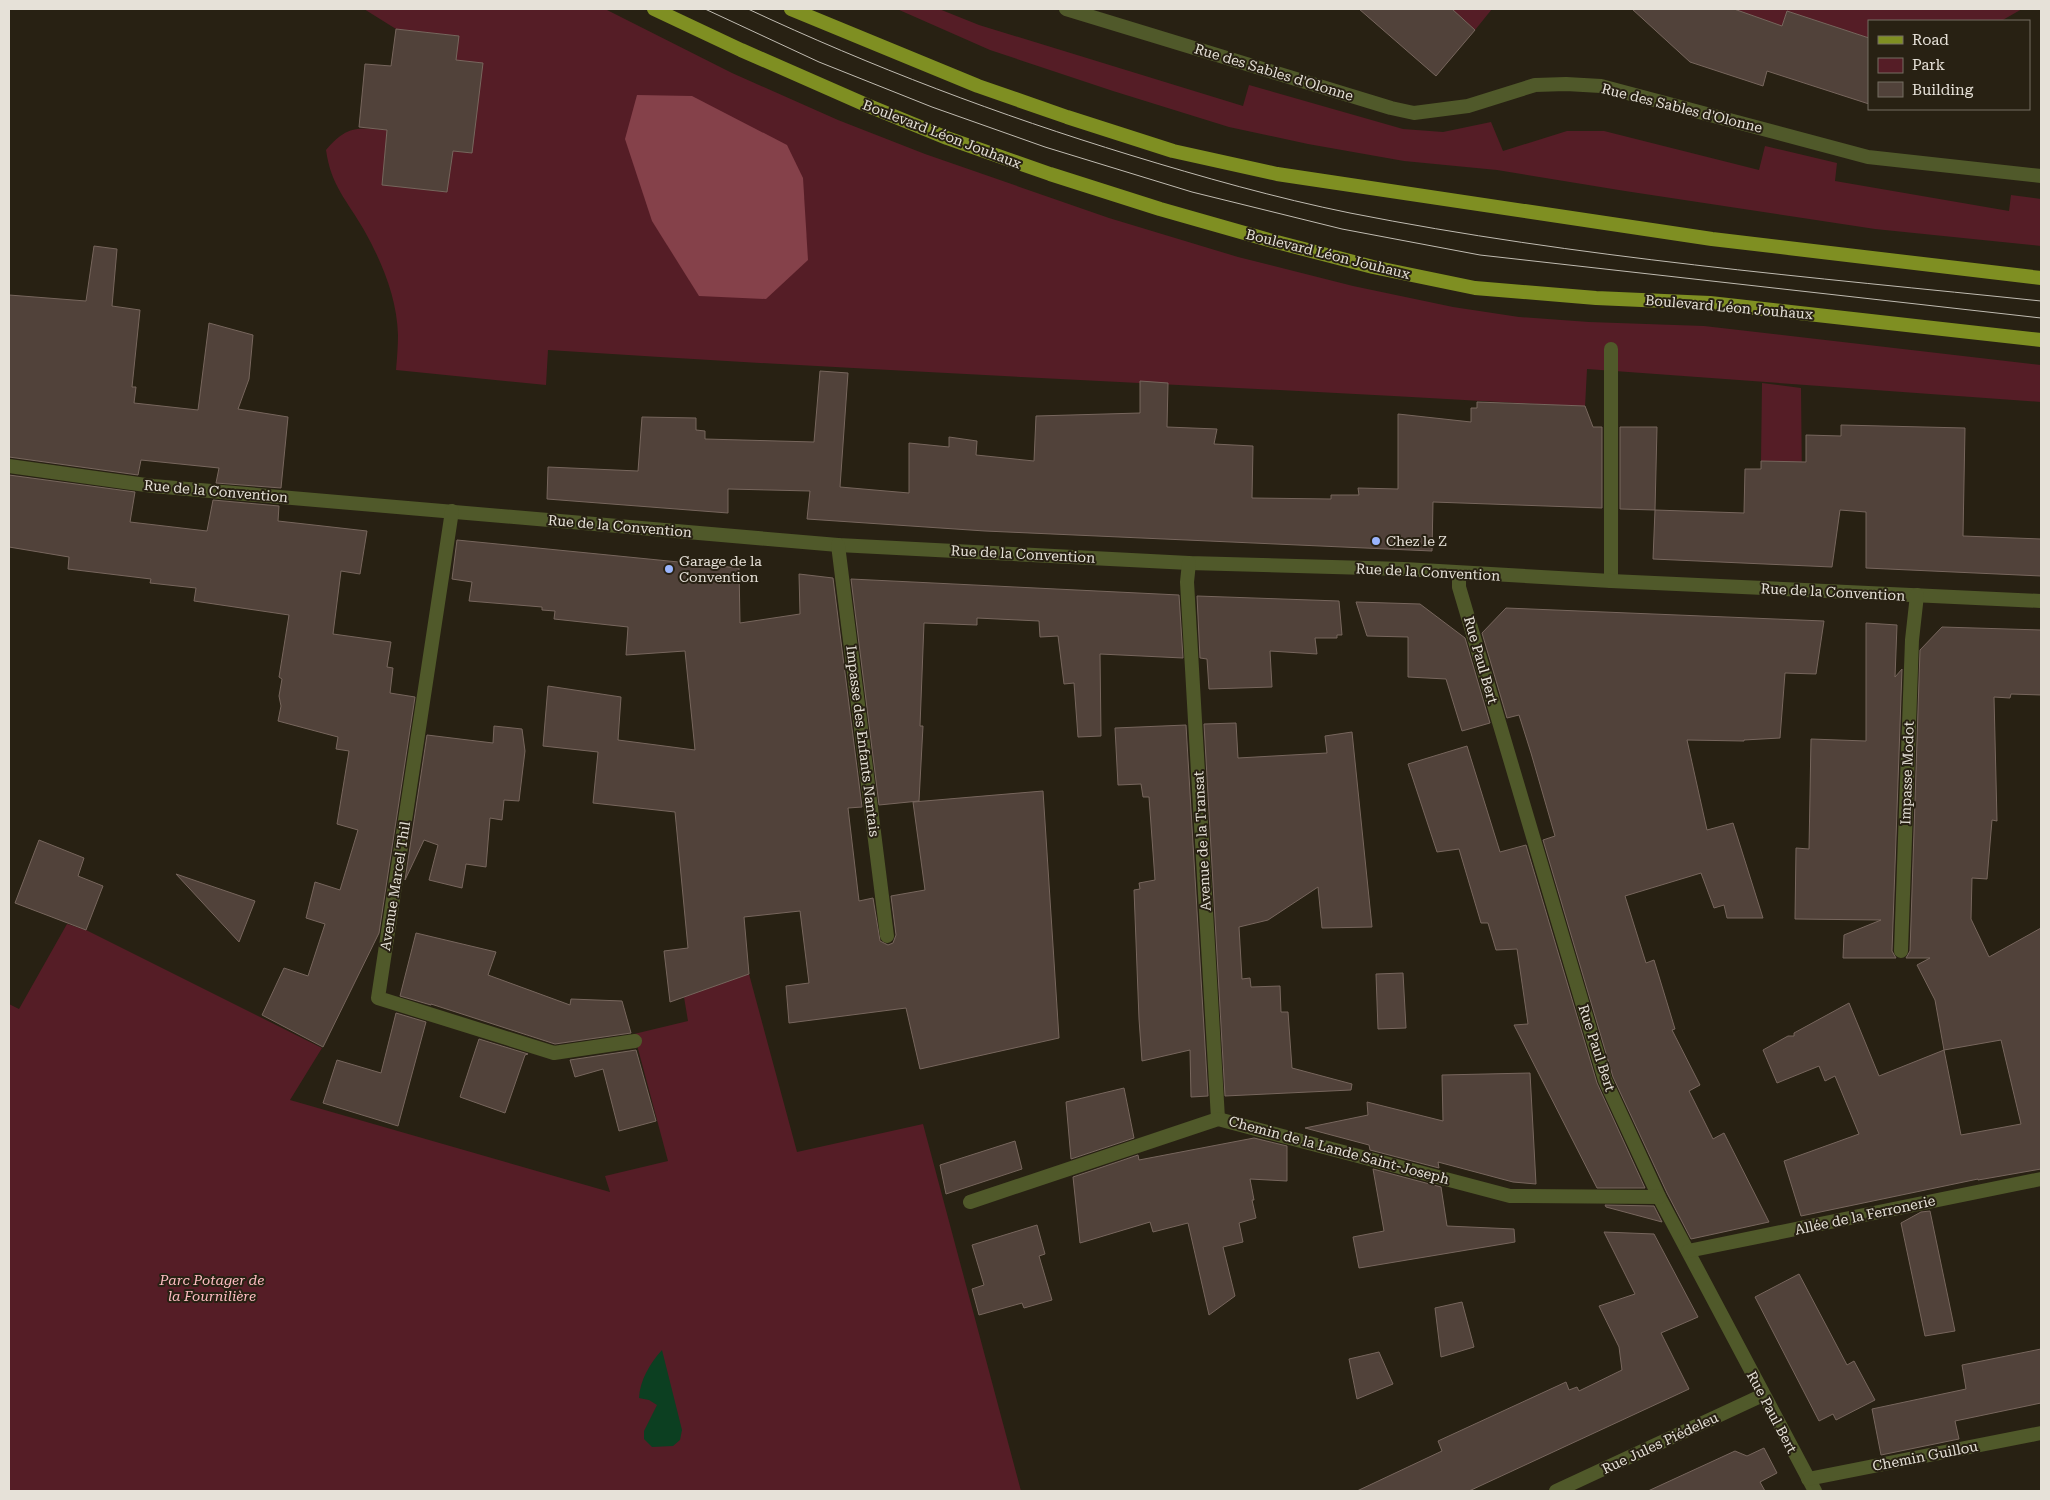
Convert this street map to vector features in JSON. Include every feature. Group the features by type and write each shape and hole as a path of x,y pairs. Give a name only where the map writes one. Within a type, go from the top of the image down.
{"main road":[{"name":"Boulevard Léon Jouhaux","path":"654,9 767,62 948,138 1050,174 1160,209 1373,267 1474,288 1596,298 1710,302 2041,340"},
{"path":"791,9 978,86 1058,114 1173,151 1277,174 1712,239 2041,278"}],"street":[{"name":"Rue des Sables d'Olonne","path":"1066,9 1382,106 1414,113 1468,106 1535,85 1601,86 1868,157 2041,176"},
{"path":"1610,349 1611,582"},
{"name":"Rue de la Convention","path":"9,466 153,486 838,545 1189,563 1404,569 1611,582 2041,601"},
{"name":"Avenue Marcel Thil","path":"452,511 378,998 554,1054 635,1041"},
{"name":"Impasse des Enfants Nantais","path":"838,545 887,936"},
{"name":"Avenue de la Transat","path":"1189,563 1187,582 1218,1119"},
{"name":"Rue Paul Bert","path":"1459,573 1459,587 1605,1080 1660,1197 1812,1485"},
{"name":"Impasse Modot","path":"1901,951 1912,640 1917,595"},
{"name":"Chemin de la Lande Saint-Joseph","path":"970,1202 1218,1119 1510,1196 1660,1197"},
{"name":"Allée de la Ferronerie","path":"1688,1251 2041,1179"},
{"name":"Rue Jules Piédeleu","path":"1556,1491 1763,1395"},
{"name":"Chemin Guillou","path":"1812,1485 2041,1433"}],"green space":[{"path":"364,9 605,9 732,73 838,120 925,154 1109,218 1238,257 1353,286 1453,307 1519,317 1589,322 1704,326 2041,365 2041,402 1587,369 1585,407 807,366 548,350 546,385 396,370 398,339 392,294 371,242 336,183 328,163 326,150 346,132 368,128 387,130 382,185 447,192 453,151 471,153 456,60 459,36 396,29"},
{"path":"897,9 939,9 979,25 1243,106 1249,85 1403,129 1443,132 1491,122 1503,151 1567,131 1604,131 1759,170 1765,146 1837,163 1835,181 2009,211 2011,195 2041,199 2041,246 1875,229 1497,170 1404,161 1308,144 1229,127 1113,91 990,50"},
{"path":"1452,9 1492,9 1475,30"},
{"path":"1734,9 2022,9 2003,20 1868,20 1868,38 1787,11 1782,26"},
{"path":"1762,383 1801,388 1802,487 1778,486 1779,461 1761,461"},
{"name":"Parc Potager de la Fournilière","path":"67,924 86,930 322,1048 290,1100 610,1192 605,1176 668,1161 634,1034 688,1021 684,997 749,974 797,1152 923,1124 1021,1491 9,1491 9,1004 19,1009"}],"shaded area":[{"path":"637,95 692,96 787,145 803,178 808,260 766,299 699,296 652,221 625,139"},
{"path":"662,1350 682,1430 680,1440 673,1446 652,1447 644,1439 644,1431 657,1405 649,1400 639,1398 646,1372"}],"building":[{"path":"1359,9 1452,9 1475,30 1436,76"},
{"path":"1632,9 1734,9 1782,26 1787,11 1868,38 1868,104 1767,71 1763,86 1690,62"},
{"path":"396,29 459,36 456,60 483,63 472,153 453,151 447,192 382,185 387,130 359,127 365,64 391,66"},
{"path":"94,246 117,249 112,306 140,310 132,387 136,387 134,403 198,410 209,323 253,335 249,379 238,409 288,417 281,488 216,483 219,468 141,460 138,475 9,457 9,295 86,301"},
{"path":"820,371 848,373 840,487 909,493 909,443 949,447 949,437 977,441 976,455 1034,461 1036,416 1140,413 1140,381 1168,383 1167,427 1217,429 1214,444 1253,446 1252,498 1331,499 1331,495 1359,495 1358,488 1398,489 1398,414 1471,422 1471,408 1477,408 1477,402 1585,406 1593,427 1602,427 1602,508 1433,502 1432,551 985,531 807,519 810,491 728,489 728,513 547,499 548,467 638,471 642,417 696,418 696,430 705,431 705,439 814,442"},
{"path":"1841,425 1965,428 1963,536 2041,539 2041,576 1866,568 1866,512 1840,510 1832,567 1653,559 1655,510 1744,513 1745,469 1761,469 1761,461 1806,462 1806,435 1841,436"},
{"path":"1620,427 1657,427 1655,510 1620,509"},
{"path":"9,475 135,492 130,522 207,531 213,500 279,506 278,521 367,531 360,574 341,571 333,634 391,642 387,667 393,668 390,693 415,697 379,933 323,1047 262,1015 284,968 308,976 325,924 306,918 315,882 340,890 358,830 337,824 349,751 336,749 338,737 278,721 281,706 279,696 282,679 279,677 289,615 194,601 196,588 150,583 151,579 68,569 69,557 9,547"},
{"path":"457,540 739,568 740,623 800,614 799,574 833,578 862,807 848,808 859,901 873,898 880,941 888,945 893,943 896,935 891,896 925,890 913,802 1043,791 1059,1038 920,1069 906,1008 789,1023 786,986 809,983 800,911 744,917 749,974 670,1002 664,951 688,948 675,812 593,803 598,752 543,746 548,686 621,697 618,740 695,750 685,651 626,655 628,627 554,619 555,611 542,610 542,607 469,601 472,582 452,579"},
{"path":"851,579 1179,595 1183,658 1100,654 1101,736 1078,737 1074,683 1064,684 1058,636 1040,637 1039,621 977,618 977,625 924,623 920,726 923,726 919,801 879,805"},
{"path":"1197,596 1339,601 1342,635 1337,635 1337,638 1315,638 1317,654 1270,651 1272,687 1209,689 1207,659 1200,658"},
{"path":"1356,602 1420,604 1465,638 1490,723 1462,731 1446,679 1408,677 1408,637 1367,636"},
{"path":"1506,608 1824,621 1816,674 1785,673 1780,738 1744,741 1687,740 1707,830 1733,823 1763,918 1727,918 1724,905 1714,908 1701,873 1625,896 1646,963 1654,960 1675,1029 1672,1030 1700,1085 1689,1091 1713,1139 1724,1133 1769,1222 1691,1239 1667,1193 1613,1077 1543,840 1555,836 1531,753 1519,715 1507,718 1482,633"},
{"path":"1866,623 1897,625 1895,677 1902,669 1892,951 1896,958 1843,958 1844,935 1881,920 1795,919 1796,848 1809,849 1811,739 1866,741"},
{"path":"1942,627 2041,630 2041,695 2011,694 2010,698 1994,697 1997,821 1992,820 1987,879 1972,878 1971,919 1989,957 2041,928 2041,1169 1978,1179 1801,1216 1784,1161 1859,1134 1835,1076 1825,1081 1819,1066 1777,1083 1763,1050 1788,1036 1794,1036 1794,1033 1849,1003 1879,1076 1944,1050 1935,1000 1917,965 1930,958 1906,958 1910,951 1920,650","holes":["2001,1040 2021,1124 1961,1135 1944,1050"]},
{"path":"1236,723 1238,758 1327,753 1325,736 1352,732 1372,927 1322,928 1318,887 1268,920 1239,927 1242,979 1250,978 1251,987 1280,986 1281,1012 1288,1012 1292,1068 1352,1084 1351,1090 1225,1096 1204,724"},
{"path":"1186,725 1208,1096 1191,1097 1190,1050 1142,1061 1134,890 1140,889 1139,883 1155,880 1149,797 1143,797 1141,784 1118,785 1115,728"},
{"path":"494,726 522,729 525,751 519,801 504,800 502,820 490,818 486,867 466,864 462,888 429,880 438,845 424,840 405,880 427,735 493,743"},
{"path":"1467,746 1500,852 1526,845 1597,1083 1645,1188 1597,1188 1514,1025 1528,1024 1517,949 1496,950 1488,923 1481,923 1459,849 1437,852 1408,764"},
{"path":"39,840 84,858 78,876 103,886 86,930 15,903"},
{"path":"176,874 255,901 239,942"},
{"path":"416,933 496,952 488,975 570,1005 571,999 622,1001 631,1033 555,1044 431,1004 400,996"},
{"path":"1403,973 1406,1028 1378,1029 1376,974"},
{"path":"396,1013 426,1022 398,1126 323,1103 337,1060 381,1073"},
{"path":"479,1039 528,1054 525,1055 505,1113 460,1097"},
{"path":"636,1050 656,1121 619,1131 603,1069 575,1077 570,1060"},
{"path":"1530,1073 1536,1184 1513,1182 1438,1162 1439,1168 1370,1150 1369,1145 1305,1128 1368,1115 1367,1102 1443,1121 1442,1075"},
{"path":"1124,1088 1134,1138 1071,1159 1066,1102"},
{"path":"1254,1138 1287,1146 1287,1181 1250,1179 1256,1218 1239,1223 1243,1242 1223,1247 1235,1296 1209,1315 1188,1223 1153,1232 1150,1222 1080,1243 1073,1177 1138,1155 1139,1160"},
{"path":"1015,1141 1022,1169 946,1194 940,1165"},
{"path":"1373,1169 1441,1187 1447,1226 1514,1229 1515,1242 1359,1268 1353,1237 1384,1231"},
{"path":"1605,1205 1654,1206 1662,1222 1606,1207"},
{"path":"1930,1211 1955,1331 1925,1336 1901,1223 1921,1212"},
{"path":"1037,1225 1045,1254 1039,1256 1052,1300 1024,1308 1022,1303 979,1315 972,1289 984,1285 972,1245"},
{"path":"1604,1232 1654,1234 1698,1317 1661,1333 1689,1389 1469,1491 1357,1491 1442,1451 1438,1441 1566,1382 1569,1390 1577,1387 1579,1391 1622,1370 1619,1347 1599,1306 1635,1294"},
{"path":"1799,1274 1847,1365 1854,1361 1875,1400 1836,1420 1833,1414 1819,1421 1755,1297"},
{"path":"1462,1302 1474,1347 1441,1357 1435,1308"},
{"path":"2041,1349 2041,1403 1955,1421 1959,1439 1881,1455 1872,1409 1966,1389 1962,1365"},
{"path":"1379,1352 1393,1384 1357,1399 1349,1359"},
{"path":"1764,1448 1777,1473 1760,1482 1765,1491 1648,1491 1735,1451 1747,1456"}],"tram line":[{"path":"705,9 819,62 932,107 1045,147 1192,192 1342,229 1480,255 2041,318"},
{"path":"748,9 842,51 984,107 1081,140 1184,171 1322,207 1436,229 1608,254 1694,265 2041,301"}],"place":[{"name":"Chez le Z","path":"1376,541"},
{"name":"Garage de la Convention","path":"669,569"}]}
